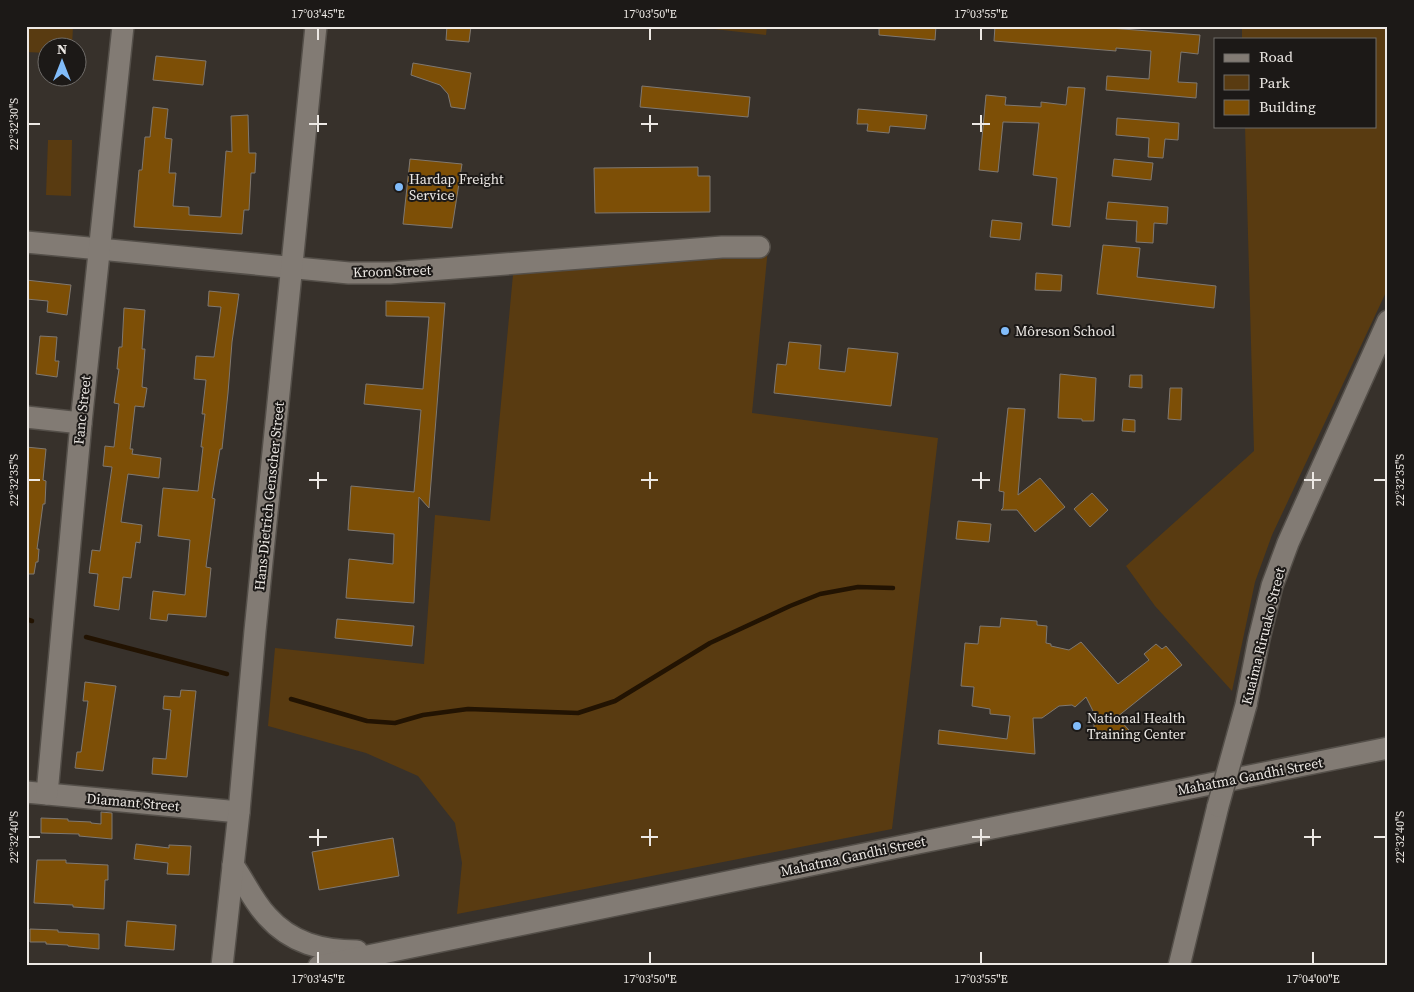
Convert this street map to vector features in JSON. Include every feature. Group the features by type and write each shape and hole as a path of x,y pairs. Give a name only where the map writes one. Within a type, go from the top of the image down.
{"street":[{"name":"Fanc Street","path":"47,794 80,423 124,26"},
{"name":"Hans-Dietrich Genscher Street","path":"222,966 239,812 255,631 316,26"},
{"name":"Kroon Street","path":"26,242 349,273 390,273 722,247 759,247"},
{"name":"Kuaima Riruako Street","path":"1179,966 1218,806 1246,705 1272,586 1288,543 1388,321"},
{"path":"26,417 80,423"},
{"name":"Mahatma Gandhi Street","path":"319,966 1388,748"},
{"name":"Diamant Street","path":"26,792 239,812"},
{"path":"233,865 266,916 279,928 297,940 316,948 352,951 395,951"},
{"path":"350,966 395,951"}],"green space":[{"path":"26,26 73,26 72,38 38,38 38,53 26,52"},
{"path":"688,26 767,26 766,35"},
{"path":"1242,26 1388,26 1388,288 1272,535 1255,582 1232,691 1155,606 1126,566 1254,451 1245,128 1376,128 1376,38 1242,38"},
{"path":"48,140 72,140 71,196 46,195"},
{"path":"768,248 752,413 938,438 892,829 457,914 462,863 455,823 418,776 366,753 268,726 275,648 424,664 435,515 490,521 514,264"}],"building":[{"path":"447,26 471,26 469,42 446,40"},
{"path":"879,26 936,26 935,40 879,35"},
{"path":"995,26 1084,26 1200,35 1198,54 1181,52 1178,82 1197,83 1196,98 1106,90 1107,76 1149,79 1151,51 1116,48 1116,51 994,41"},
{"path":"156,56 206,61 203,85 153,80"},
{"path":"413,63 471,73 465,109 451,107 448,94 440,85 411,75"},
{"path":"642,86 750,97 748,117 640,107"},
{"path":"1068,87 1085,88 1070,227 1052,225 1057,178 1033,175 1039,123 1003,122 998,172 979,170 986,95 1006,97 1005,105 1041,107 1041,102 1066,105"},
{"path":"153,107 168,109 165,138 172,139 169,173 176,173 173,206 189,207 189,215 221,217 226,151 232,152 231,116 248,115 249,153 256,153 255,173 251,173 249,210 244,210 242,234 134,227 139,170 142,170 145,137 150,137"},
{"path":"858,109 927,115 925,129 890,126 889,133 867,131 868,124 857,124"},
{"path":"1117,118 1179,123 1178,140 1165,139 1163,158 1148,157 1149,138 1116,135"},
{"path":"410,159 462,164 452,228 403,224"},
{"path":"1114,159 1153,163 1151,180 1112,176"},
{"path":"698,167 698,176 710,176 710,212 595,213 594,168"},
{"path":"1108,202 1168,207 1167,224 1154,223 1153,243 1136,242 1137,221 1106,219"},
{"path":"992,220 1022,223 1020,240 990,237"},
{"path":"1103,245 1140,248 1137,277 1216,286 1214,308 1097,294"},
{"path":"1036,273 1062,275 1061,291 1035,290"},
{"path":"26,280 71,285 67,315 47,312 48,301 26,299"},
{"path":"209,291 239,294 232,342 222,449 220,449 212,498 215,499 206,567 211,568 206,617 168,614 167,621 150,619 153,591 185,595 190,540 158,536 163,488 198,491 203,447 201,447 205,414 202,414 206,380 194,379 196,356 214,357 221,307 208,306"},
{"path":"386,301 445,303 429,508 419,497 414,603 346,598 349,559 393,564 394,534 348,530 351,486 414,492 421,410 364,404 366,384 423,389 429,317 386,316"},
{"path":"124,308 145,310 142,349 145,349 142,387 147,388 144,407 135,406 130,449 133,449 132,454 161,458 159,478 128,474 121,522 142,525 140,543 136,542 131,578 123,577 119,610 94,606 98,574 89,573 92,550 100,551 112,467 103,466 105,446 114,447 119,404 114,403 119,369 117,369 119,347 122,347"},
{"path":"40,336 57,337 55,361 59,361 57,377 36,374"},
{"path":"789,342 821,345 819,369 845,372 848,348 898,353 891,406 774,393 777,364 786,365"},
{"path":"1060,374 1096,378 1094,421 1058,418"},
{"path":"1130,375 1142,375 1142,388 1129,387"},
{"path":"1170,388 1182,388 1181,420 1168,419"},
{"path":"1008,408 1025,409 1018,495 1040,478 1065,507 1035,532 1017,510 1001,510 1003,508 1004,492 999,491"},
{"path":"1123,419 1135,420 1135,432 1122,431"},
{"path":"26,447 46,449 43,480 46,481 45,504 43,504 37,549 39,549 38,562 36,562 34,574 26,574 28,462 26,462"},
{"path":"1092,493 1108,510 1090,527 1074,509"},
{"path":"958,521 991,524 989,542 956,539"},
{"path":"1001,618 1037,621 1037,625 1047,626 1046,643 1051,644 1051,646 1069,650 1081,642 1118,684 1149,660 1144,654 1156,644 1162,649 1166,646 1182,665 1117,717 1129,730 1108,735 1108,738 1092,734 1094,729 1094,713 1086,697 1075,707 1072,705 1059,706 1042,718 1033,718 1035,754 938,744 939,730 1007,739 1010,716 990,714 990,709 972,706 974,687 961,686 965,643 978,644 980,626 1000,627"},
{"path":"337,619 414,626 412,646 335,638"},
{"path":"85,682 116,686 103,771 75,768 77,752 81,752 88,701 83,701"},
{"path":"181,690 196,691 187,777 152,774 153,758 166,759 171,710 163,709 164,696 180,697"},
{"path":"101,812 112,813 112,839 79,836 79,834 41,833 41,818 68,819 68,821 101,824"},
{"path":"393,838 399,876 319,890 312,852"},
{"path":"136,844 169,848 169,845 191,846 189,875 167,874 168,863 134,859"},
{"path":"37,860 66,860 66,863 108,865 108,880 105,880 104,909 34,903"},
{"path":"127,921 176,925 174,950 125,946"},
{"path":"30,929 99,934 99,949 46,944 46,942 30,942"}],"waterway":[{"path":"291,699 367,721 395,723 423,715 468,709 578,713 615,701 710,643 820,594 858,587 893,588"},
{"path":"26,619 32,621"},
{"path":"86,637 227,674"}],"place":[{"name":"Hardap Freight Service","path":"399,187"},
{"name":"Môreson School","path":"1005,331"},
{"name":"National Health Training Center","path":"1077,726"}]}
